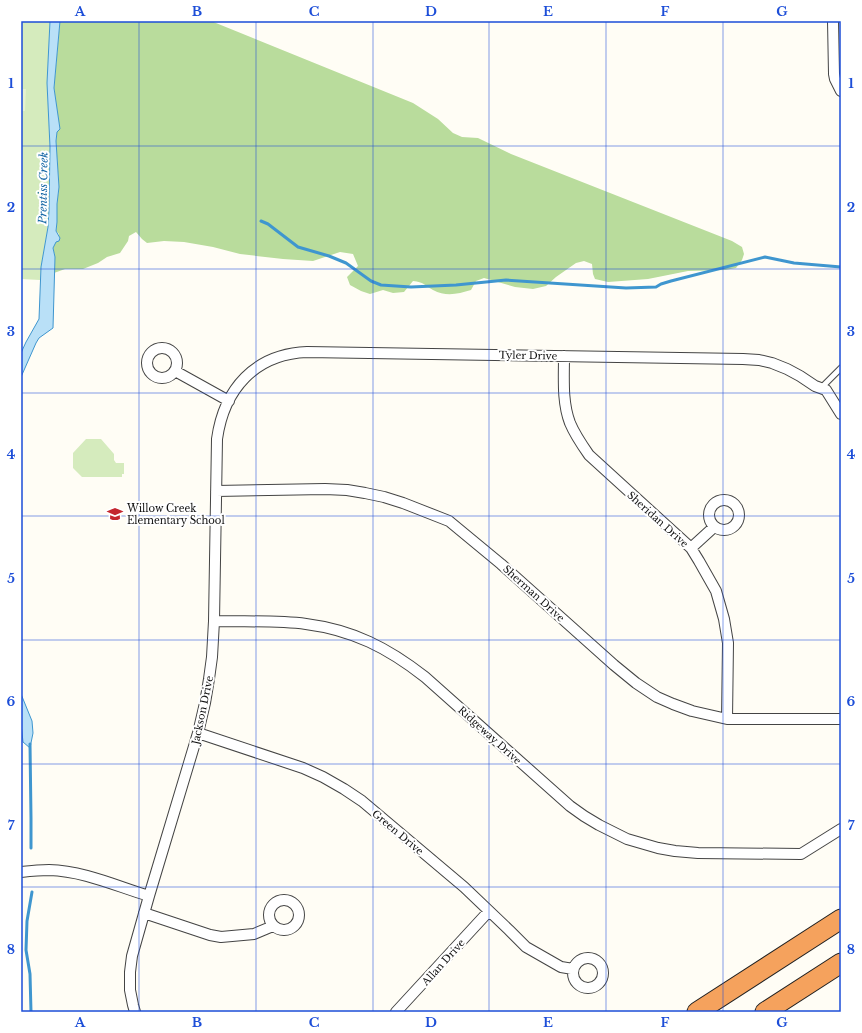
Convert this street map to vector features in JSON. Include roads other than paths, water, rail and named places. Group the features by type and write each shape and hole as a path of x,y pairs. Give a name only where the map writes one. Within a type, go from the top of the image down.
{"highway":[{"path":"697,1012 841,919"},
{"path":"766,1012 841,963"}],"street":[{"path":"834,21 834,74 835,80 841,91"},
{"name":"Tyler Drive","path":"228,401 247,375 263,363 286,354 298,352 759,360 787,369 816,386 826,390 838,406"},
{"name":"Sheridan Drive","path":"564,356 565,404 570,423 588,456 691,548 716,591 724,618 728,643 727,719"},
{"path":"175,371 228,401"},
{"name":"Jackson Drive","path":"135,1012 130,990 130,972 136,941 198,733 209,679 214,621 217,439 219,425 228,401"},
{"name":"Sherman Drive","path":"216,491 325,488 365,493 390,499 449,521 502,564 636,684 657,697 692,711 727,719 841,719"},
{"path":"691,548 714,527"},
{"name":"Ridgeway Drive","path":"214,621 288,622 306,624 337,630 369,641 396,656 425,677 579,813 598,825 627,839 644,845 698,854 801,854 841,829"},
{"name":"Green Drive","path":"198,733 303,768 344,789 362,801 464,887 526,947 561,967 573,969"},
{"path":"21,872 50,870 80,874 149,896"},
{"name":"Allan Drive","path":"396,1012 489,911"},
{"path":"144,913 210,935 221,937 254,934 273,926"}],"lane":[{"path":"821,388 841,368"}],"water":[{"path":"50,21 60,21 54,88 60,129 57,132 56,141 59,187 56,231 60,238 53,248 55,257 53,328 39,338 21,377 21,353 39,319 41,267 48,227 50,147 47,83"},
{"path":"21,694 32,721 33,733 30,748 23,742 21,724"}],"waterway":[{"path":"261,221 268,224 298,247 329,256 346,263 371,281 381,285 411,287 456,285 506,280 626,288 656,287 671,281 765,257 794,263 841,267"},
{"name":"Prentiss Creek","path":"30,744 31,848"},
{"name":"Prentiss Creek","path":"31,1012 30,974 26,950 27,921 32,892"}],"place":[{"name":"Willow Creek Elementary School","path":"115,514"}]}
